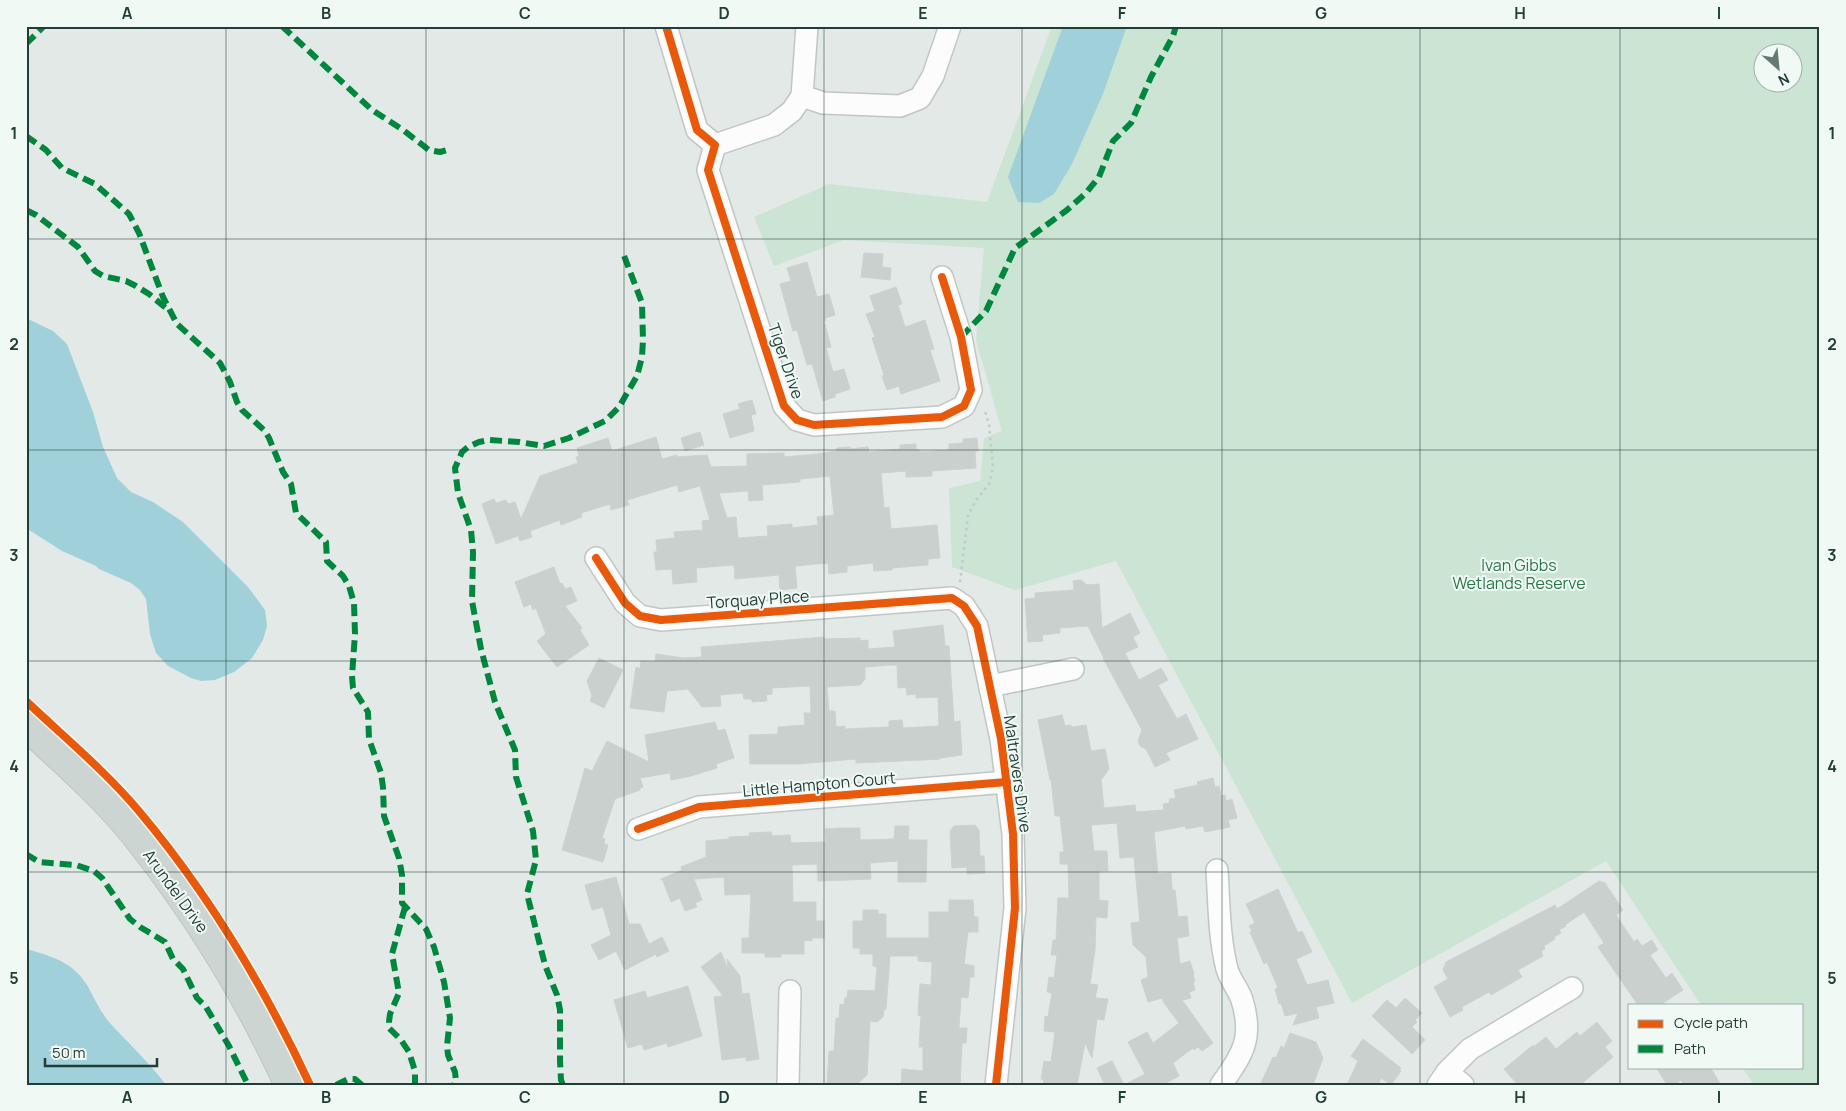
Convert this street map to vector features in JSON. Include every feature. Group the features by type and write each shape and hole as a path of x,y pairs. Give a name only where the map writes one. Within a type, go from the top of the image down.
{"main road":[{"name":"Arundel Drive","path":"26,726 88,783 135,835 164,873 206,932 246,998 289,1085"}],"street":[{"path":"666,26 697,130 715,144 774,125 792,110 802,96 808,26"},
{"path":"802,96 823,103 900,106 920,98 933,76 950,26"},
{"name":"Tiger Drive","path":"715,144 708,170 784,406 797,420 814,425 942,417 964,406 971,390"},
{"path":"942,277 961,337 971,390"},
{"name":"Torquay Place","path":"596,558 625,603 640,616 661,620 952,598"},
{"name":"Maltravers Drive","path":"952,598 964,606 978,626 1001,739 1013,834 1015,908 996,1085"},
{"path":"990,686 1073,669"},
{"name":"Little Hampton Court","path":"638,829 699,807 1007,782"},
{"path":"1217,870 1219,913 1227,971 1242,999 1248,1032 1240,1057 1220,1085"},
{"path":"1449,1080 1470,1049 1572,988"},
{"path":"788,1085 790,991"}],"path":[{"path":"952,598 960,588 968,516 975,502 989,484 993,468 987,418 985,411 971,390"}],"green space":[{"name":"Ivan Gibbs Wetlands Reserve","path":"1052,26 1820,26 1820,1085 1754,1085 1743,1068 1804,1068 1804,1004 1700,1004 1606,861 1352,1003 1116,561 1015,590 952,567 949,488 980,481 984,438 1002,431 976,340 984,248 844,240 774,266 754,217 829,184 987,202"}],"water":[{"path":"1063,26 1127,26 1103,94 1072,164 1054,194 1039,203 1018,202 1008,177"},
{"path":"26,318 53,331 67,344 93,412 103,447 117,478 131,492 153,502 183,522 248,587 265,610 267,626 263,640 252,658 234,672 215,680 201,681 168,666 156,653 150,634 146,599 140,590 131,583 62,551 26,528"},
{"path":"26,949 53,957 75,971 87,985 109,1022 146,1060 166,1085 26,1085"}],"building":[{"path":"864,253 883,254 882,267 891,268 890,280 861,277"},
{"path":"807,262 817,297 829,294 835,315 825,318 826,320 824,321 831,347 826,348 833,372 844,369 850,389 835,394 835,397 823,401 812,364 807,365 797,330 793,331 780,284 791,281 787,268"},
{"path":"896,287 902,304 898,305 905,327 925,320 934,349 930,350 940,381 901,394 899,386 887,390 872,338 875,337 866,314 875,311 870,296"},
{"path":"752,400 756,414 751,415 754,431 730,438 723,414 740,409 738,404"},
{"path":"700,432 704,445 685,451 681,438"},
{"path":"656,437 662,459 677,455 677,457 707,455 711,467 747,466 747,454 784,453 784,457 817,454 836,451 837,448 850,447 850,449 868,447 869,452 900,449 900,445 916,444 916,450 920,450 920,452 949,450 949,444 963,443 963,439 977,438 978,451 975,451 976,468 932,471 932,476 906,477 906,471 881,473 884,508 889,507 891,529 937,525 940,558 928,559 928,565 874,571 873,563 847,566 847,572 829,574 828,563 795,566 797,588 780,590 779,575 735,579 734,565 696,568 697,582 673,584 672,569 656,570 654,552 657,552 656,540 675,538 674,532 703,530 702,521 710,520 700,486 679,492 677,485 627,500 629,505 611,510 610,504 581,513 582,517 561,525 560,520 530,531 532,537 520,541 518,536 496,544 482,504 494,499 496,503 506,500 508,504 515,502 521,519 540,476 578,463 576,457 579,456 577,448 608,438 612,451","holes":["830,476 834,515 817,517 818,525 792,528 792,524 767,526 768,536 738,538 736,517 727,518 719,493 748,491 749,501 763,500 762,485 800,482 800,479"]},
{"path":"554,567 560,584 562,583 565,589 571,587 577,601 565,606 582,628 580,630 589,645 557,667 537,641 546,634 536,608 533,610 531,604 524,607 515,582"},
{"path":"1081,580 1087,585 1099,584 1102,628 1130,613 1140,633 1133,637 1138,647 1125,653 1139,680 1161,668 1168,680 1158,685 1177,719 1186,714 1198,739 1166,753 1170,760 1155,767 1146,749 1140,746 1138,741 1142,730 1088,626 1060,628 1060,633 1042,635 1043,641 1028,642 1025,599 1035,598 1035,593 1074,590 1073,581"},
{"path":"943,625 945,646 949,646 954,722 960,721 962,755 940,759 856,763 856,759 798,764 750,764 749,735 778,734 778,727 805,725 804,713 811,713 810,686 772,688 772,694 766,695 767,701 752,702 752,699 744,699 743,693 720,695 721,706 702,707 688,689 667,691 664,712 630,708 636,667 640,669 641,661 655,662 656,654 684,658 702,657 701,647 824,637 824,639 860,638 860,641 868,640 868,649 895,647 893,631","holes":["897,665 898,688 906,687 907,695 916,694 916,698 938,697 939,726 903,728 902,720 889,721 889,727 845,729 845,726 836,727 835,711 829,711 827,687 860,685 865,679 865,667"]},
{"path":"599,658 623,670 604,708 590,701 592,696 587,681"},
{"path":"1062,715 1065,726 1086,725 1091,751 1105,749 1109,769 1101,780 1104,808 1135,805 1136,812 1164,810 1163,804 1170,803 1169,799 1176,798 1174,790 1198,785 1197,782 1213,778 1215,787 1219,786 1221,796 1225,795 1226,801 1232,799 1237,818 1228,820 1230,827 1205,832 1203,826 1186,829 1185,826 1154,832 1158,874 1171,873 1172,890 1175,890 1178,917 1187,916 1189,936 1177,938 1180,964 1190,961 1194,974 1195,990 1189,992 1191,998 1182,1000 1213,1043 1202,1051 1198,1047 1194,1050 1193,1048 1173,1063 1179,1076 1162,1085 1124,1085 1145,1074 1128,1042 1147,1032 1153,1043 1179,1023 1162,998 1148,1002 1141,980 1148,977 1146,957 1133,945 1131,923 1140,922 1134,857 1120,858 1117,823 1091,825 1094,851 1107,851 1108,871 1099,871 1099,900 1108,901 1107,918 1096,917 1095,950 1090,984 1098,985 1095,998 1108,999 1104,1020 1097,1019 1092,1058 1085,1043 1077,1085 1043,1085 1044,1080 1041,1079 1044,1061 1051,1062 1055,1032 1044,1031 1045,1016 1048,1017 1052,993 1047,992 1049,977 1054,978 1057,955 1051,955 1053,940 1056,940 1058,898 1069,898 1068,864 1060,864 1060,852 1064,852 1060,816 1055,816 1051,779 1038,720"},
{"path":"715,722 718,731 725,729 734,758 716,764 717,768 691,776 671,780 670,773 640,778 643,787 640,790 615,799 602,838 605,839 604,844 608,845 603,862 562,850 585,768 592,771 607,741 649,762 645,735"},
{"path":"975,825 979,830 980,856 984,856 985,873 967,874 967,867 952,868 950,831 954,826"},
{"path":"895,826 909,826 908,840 927,840 926,882 898,882 898,861 870,863 871,879 848,880 818,881 817,864 792,865 793,902 816,902 816,921 824,921 824,938 812,938 812,941 804,940 804,954 781,954 781,957 765,957 765,953 742,953 742,938 749,938 751,894 725,895 724,877 694,879 702,900 695,903 697,907 685,911 680,898 671,902 664,880 661,880 682,870 681,867 706,857 706,841 750,836 749,833 771,832 772,836 790,835 791,843 826,842 825,829 840,828 860,828 860,840 894,839"},
{"path":"616,877 629,924 640,924 649,944 662,937 669,951 657,957 656,954 625,970 616,951 599,960 591,945 611,935 603,907 592,910 585,885"},
{"path":"1599,881 1605,883 1623,910 1616,915 1634,942 1637,939 1642,946 1652,940 1658,950 1650,955 1666,978 1672,973 1683,990 1662,1004 1637,1004 1598,947 1604,943 1584,912 1559,930 1561,933 1544,946 1545,949 1541,951 1543,956 1518,970 1522,977 1491,995 1489,992 1462,1007 1463,1010 1450,1017 1434,987 1448,979 1443,970 1446,962 1555,905 1557,909"},
{"path":"1278,889 1298,933 1302,931 1312,952 1296,959 1307,985 1328,980 1334,1003 1316,1007 1319,1018 1293,1025 1298,1013 1285,1016 1281,1003 1279,1004 1275,989 1278,988 1267,962 1264,964 1250,932 1252,931 1249,926 1255,923 1246,904"},
{"path":"949,900 973,900 974,917 978,917 978,932 968,932 964,964 974,966 974,977 970,977 968,998 961,997 959,1028 967,1028 966,1043 962,1043 960,1085 901,1085 902,1069 923,1071 923,1047 919,1047 921,1016 918,1015 920,984 931,985 932,962 918,961 918,956 890,956 886,1009 884,1010 883,1017 877,1022 870,1021 867,1075 856,1085 827,1085 829,1051 834,1051 836,1018 839,1018 840,1004 844,1005 848,990 875,991 877,967 873,966 873,954 860,954 860,948 853,948 853,921 863,921 863,910 878,910 878,914 886,914 886,938 929,938 929,912 949,912"},
{"path":"721,952 728,970 727,959 740,976 742,994 749,993 759,1059 746,1061 746,1057 722,1060 714,997 723,996 701,967"},
{"path":"688,986 702,1036 668,1047 667,1043 644,1050 642,1044 628,1048 614,1000 645,991 647,998"},
{"path":"1405,998 1422,1013 1415,1020 1417,1022 1412,1027 1425,1040 1412,1054 1372,1016 1387,1000 1396,1008"},
{"path":"1597,1022 1612,1041 1605,1047 1613,1057 1580,1085 1518,1085 1504,1069 1546,1037 1556,1049 1577,1032 1580,1036"},
{"path":"1290,1033 1316,1042 1323,1058 1313,1085 1260,1085 1273,1057 1276,1058 1281,1046 1284,1048"},
{"path":"1363,1039 1401,1068 1399,1070 1401,1071 1391,1085 1381,1078 1378,1085 1347,1085 1358,1061 1351,1056"},
{"path":"1112,1061 1124,1085 1105,1085 1097,1068"},
{"path":"1657,1068 1711,1068 1721,1085 1684,1085 1681,1080 1674,1085 1667,1085"}],"marked path":[{"path":"26,44 44,26"},
{"path":"282,26 372,110 429,150 440,152 447,150"},
{"path":"961,337 986,311 1015,248 1067,210 1086,193 1099,177 1113,141 1131,123 1176,26"},
{"path":"26,136 46,150 62,168 95,184 129,214 139,233 163,297 177,324 220,363 242,410 265,431 283,472 291,484 296,513 326,542 327,561 343,576 349,586 354,603 353,688 368,712 369,739 381,773 384,816 399,858 402,875 402,903 426,929 434,947 444,982 450,1018 447,1046 448,1055 455,1072 456,1081 454,1085"},
{"path":"26,210 36,215 78,247 95,271 103,276 126,281 136,286 167,309"},
{"path":"563,1085 560,1061 560,1010 557,995 545,965 527,894 536,860 533,831 516,777 515,750 495,702 481,649 472,601 473,552 471,530 458,493 455,468 462,452 479,442 489,440 544,446 569,438 605,421 619,407 637,376 642,357 643,340 642,303 623,253"},
{"path":"26,854 39,862 76,865 94,871 102,878 130,919 165,942 173,959 183,969 197,998 206,1007 229,1046 248,1085"},
{"path":"405,907 392,954 399,993 390,1014 389,1028 401,1040 409,1052 415,1071 415,1085"},
{"path":"336,1085 348,1079 355,1079 362,1085"}],"cycle path":[{"path":"666,26 697,130 715,145 708,170 784,406 797,420 814,425 942,417 964,406 971,390 961,337 942,277"},
{"path":"596,558 625,603 640,616 661,620 952,598 964,606 977,626 1001,739 1013,834 1015,908 996,1085"},
{"path":"26,701 98,767 125,795 188,874 254,976 310,1085"},
{"path":"638,829 699,807 1007,782"}]}
